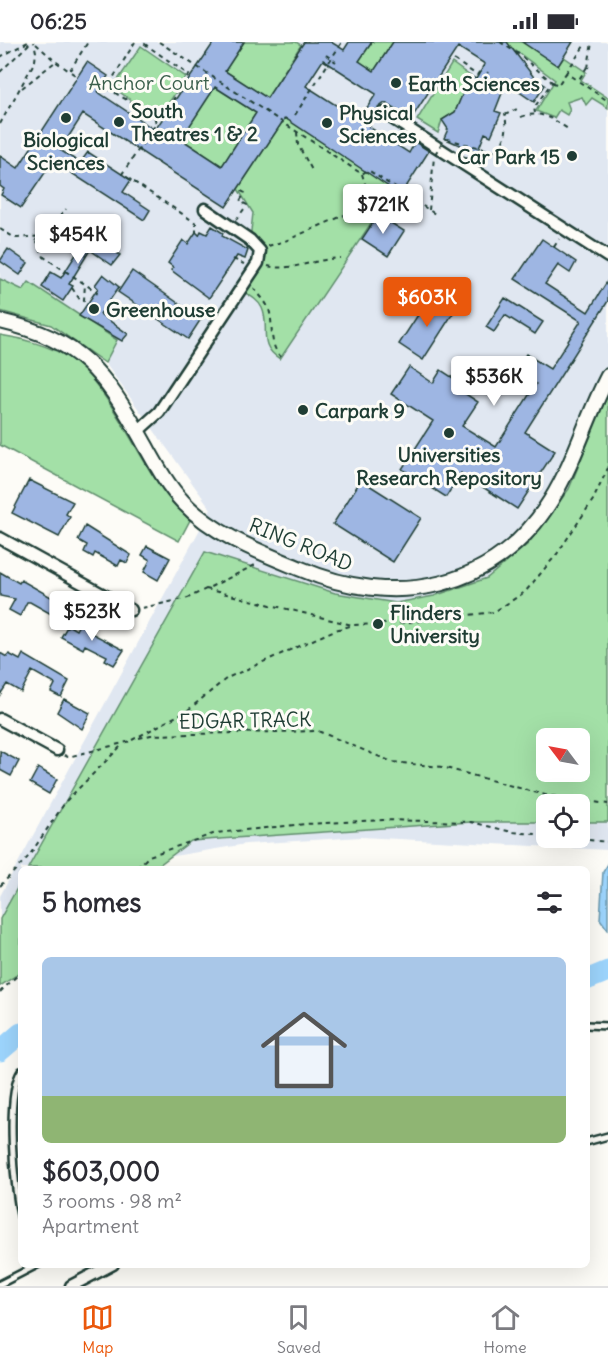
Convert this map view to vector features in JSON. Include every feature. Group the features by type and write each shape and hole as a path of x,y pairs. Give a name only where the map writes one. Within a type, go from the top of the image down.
{"street":[{"path":"384,113 608,257"},
{"path":"138,431 159,411 258,263 260,251 250,240 205,209"},
{"name":"RING ROAD","path":"0,321 50,337 86,359 115,394 163,476 184,502 214,527 271,556 334,582 372,589 399,591 428,587 465,575 511,546 542,513 561,483 608,376"},
{"path":"0,538 131,610"},
{"path":"0,720 57,750"},
{"path":"71,1286 105,1268"}],"lane":[{"path":"590,1026 608,1026"},
{"path":"18,1075 12,1099 18,1206"},
{"path":"590,1141 608,1136"},
{"path":"0,1284 31,1268"}],"path":[{"path":"0,57 32,42"},
{"path":"32,42 78,77"},
{"path":"0,72 32,42"},
{"path":"0,124 35,61 36,52 32,42"},
{"path":"70,70 88,42"},
{"path":"108,88 135,42"},
{"path":"142,42 189,75 164,114 155,117"},
{"path":"159,42 362,174 365,184 363,207 374,221"},
{"path":"162,56 167,42"},
{"path":"295,115 342,42"},
{"path":"500,42 558,86 585,43 592,43 588,67 578,81"},
{"path":"326,55 336,62"},
{"path":"453,60 477,75 485,64"},
{"path":"20,90 56,62"},
{"path":"483,81 488,72"},
{"path":"566,73 608,100"},
{"path":"535,112 534,108 552,82"},
{"path":"102,86 155,117"},
{"path":"153,109 157,125 123,174 196,223 196,232"},
{"path":"429,210 435,154 444,140 496,152 505,139 507,128 505,115 518,109"},
{"path":"521,117 535,112 546,114 568,129"},
{"path":"297,132 298,145 313,172"},
{"path":"362,174 368,170 435,214"},
{"path":"389,221 406,195"},
{"path":"266,246 285,242 363,207"},
{"path":"0,229 15,238 36,239 45,236 66,209"},
{"path":"36,239 44,257 97,292 96,296"},
{"path":"265,265 289,268 323,259 340,258"},
{"path":"233,259 248,266"},
{"path":"72,288 81,301 84,300 85,284"},
{"path":"132,740 188,710 227,678 335,630 354,626 494,612 503,603 518,598 564,544 593,500 608,468"},
{"path":"131,610 188,598 271,556"},
{"path":"206,589 354,626"},
{"name":"EDGAR TRACK","path":"57,750 68,757 151,735 318,731 392,762 442,767 545,795 608,804"},
{"path":"19,866 29,856 66,801 124,743"},
{"path":"139,866 149,856 216,833 306,824 383,820 471,822 512,832 536,834"},
{"path":"590,841 608,843"},
{"path":"0,886 18,867"},
{"path":"0,992 18,975"}],"shaded area":[{"name":"Flinders University","path":"0,42 608,42 608,850 570,848 590,848 590,794 536,794 536,846 361,837 246,844 162,858 151,866 18,866 18,968 0,982 0,896 211,509 105,363 51,325 0,311"}],"green space":[{"path":"244,42 296,42 301,45 267,98 225,71"},
{"path":"372,42 393,42 374,71 359,61"},
{"path":"504,42 522,42 558,66 564,57 586,72 581,80 608,98 608,108 592,98 586,105 582,97 567,102 570,110 567,115 559,110 554,118 536,111 555,80"},
{"name":"Anchor Court","path":"141,46 186,77 164,110 160,108 144,110 113,87"},
{"path":"452,63 470,76 455,112 442,120 438,133 417,120"},
{"path":"215,87 256,113 222,166 181,139"},
{"path":"285,118 394,189 280,359 268,348 262,308 258,302 240,290 258,263 250,240 253,213 238,189"},
{"path":"0,279 23,290 29,282 117,340 105,363 51,325 0,311"},
{"path":"0,335 36,343 53,350 69,358 93,381 115,412 156,480 190,520 179,541 0,445"},
{"path":"608,394 608,822 590,822 590,794 536,794 536,822 471,822 191,841 158,866 29,866 205,552 335,593 396,603 434,596 487,578 528,544 569,489"},
{"path":"18,886 18,974 0,986 0,919"}],"water":[{"path":"608,864 608,930 600,919 603,872"}],"building":[{"path":"214,42 244,42 225,71 267,98 304,42 331,42 344,50 349,42 372,42 359,61 374,71 393,42 507,42 536,80 545,85 534,102 506,83 495,111 501,113 491,136 485,133 477,153 444,138 448,129 442,120 455,112 470,76 476,79 485,64 458,47 411,119 385,103 378,108 369,127 409,153 415,142 429,151 401,195 285,118 226,207 83,114 60,150 80,163 88,152 131,180 123,192 150,210 144,220 53,161 21,208 1,195 4,189 0,186 0,156 18,168 87,62 108,76 98,92 155,130","holes":["323,60 376,94 359,120 306,86","215,87 256,113 222,166 181,139"]},
{"path":"522,42 573,42 558,66"},
{"path":"378,215 404,231 388,256 362,239"},
{"path":"212,226 223,233 222,236 248,250 245,259 237,256 209,298 171,270 173,267 168,263 183,240 188,244 196,232 199,235 201,231 207,234"},
{"path":"82,230 120,255 112,265 90,250 69,284 73,286 63,301 42,287 51,272 61,278 82,245 75,240"},
{"path":"542,239 576,262 570,273 558,265 545,284 588,312 608,280 608,301 525,432 555,451 517,509 461,473 446,497 402,469 433,421 391,394 409,367 433,383 441,370 464,385 461,391 478,402 462,426 496,447 536,384 515,371 526,354 550,369 581,321 515,279"},
{"path":"8,249 28,263 20,275 0,261"},
{"path":"132,271 201,319 188,339 118,292"},
{"path":"103,274 119,287 100,314 128,334 122,341 79,316 98,288 95,285"},
{"path":"442,298 457,307 423,360 399,344 427,301 436,307"},
{"path":"505,298 543,322 535,334 505,315 494,332 486,327"},
{"path":"29,480 73,502 66,514 70,517 59,537 12,513"},
{"path":"361,480 421,518 393,562 333,524"},
{"path":"85,526 131,555 127,563 121,560 118,566 95,553 93,557 84,552 87,545 78,540"},
{"path":"147,546 170,558 158,580 144,572 150,560 142,555"},
{"path":"0,572 19,583 21,580 67,606 60,619 30,602 27,602 20,616 9,610 15,599 0,596"},
{"path":"81,621 94,628 91,633 124,650 114,665 105,660 107,656 85,645 83,649 61,637 68,625 76,630"},
{"path":"0,653 7,657 9,654 20,660 23,654 69,681 61,697 51,692 55,684 32,671 21,692 7,684 0,695"},
{"path":"64,699 90,713 82,729 57,712"},
{"path":"0,751 19,761 11,776 0,770"},
{"path":"38,768 57,779 49,794 30,783"}],"waterway":[{"path":"590,978 608,971"},
{"path":"0,1051 18,1036"}],"place":[{"name":"Earth Sciences","path":"396,83"},
{"name":"Biological Sciences","path":"66,118"},
{"name":"South Theatres 1 & 2","path":"119,122"},
{"name":"Physical Sciences","path":"327,123"},
{"name":"Car Park 15","path":"572,156"},
{"name":"Greenhouse","path":"94,309"},
{"name":"Carpark 9","path":"303,410"},
{"name":"Universities Research Repository","path":"449,433"},
{"name":"Flinders University","path":"378,624"}]}
